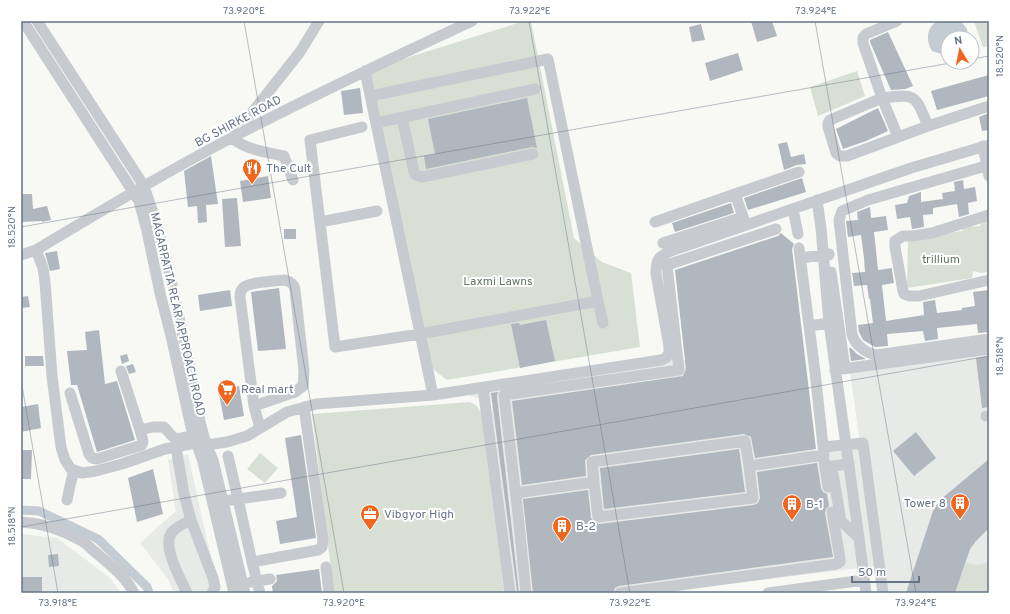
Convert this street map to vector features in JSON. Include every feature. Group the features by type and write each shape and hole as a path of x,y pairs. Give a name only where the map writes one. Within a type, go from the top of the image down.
{"street":[{"name":"MAGARPATTA REAR APPROACH ROAD","path":"23,21 139,202 198,441 213,460 244,588"},
{"path":"293,180 284,156 256,151 241,145 232,138 300,52 319,21"},
{"name":"BG SHIRKE ROAD","path":"21,255 36,250 133,192 232,138 365,70 472,21"},
{"path":"898,21 866,34 863,38 863,43 882,98 898,137"},
{"name":"MAGARPATTA REAR APPROACH ROAD","path":"41,24 144,186 150,202 172,285 202,462 234,593"},
{"path":"33,37 41,24"},
{"path":"370,96 548,59 603,323"},
{"path":"365,70 433,395"},
{"path":"376,123 535,89"},
{"path":"928,126 920,106 915,99 908,96 882,98 830,120 828,123 836,153 840,156 847,156 928,126 989,106"},
{"path":"402,118 414,172 416,175 422,177 533,154"},
{"path":"362,127 310,140 334,347 420,334 598,301"},
{"path":"663,243 793,209 911,168 986,146 988,169 868,200 842,212 839,220 852,334 854,342 869,354 877,355 989,339"},
{"path":"655,222 799,172"},
{"path":"734,194 745,221"},
{"path":"817,200 829,323 840,369"},
{"path":"793,209 798,234"},
{"path":"320,222 377,211"},
{"path":"989,215 932,233 903,236 896,241 895,247 903,291 904,294 908,296 919,296 989,280"},
{"path":"140,430 153,427 164,427 170,436 176,439 227,442 247,436 287,412 316,404 433,395 661,360 666,358 669,346 656,274 656,264 660,256 745,221"},
{"path":"526,593 504,395 679,370 667,265 776,229"},
{"path":"36,250 45,282 52,376 61,447 65,460 71,469 82,473 96,471 122,464 165,449 198,441"},
{"path":"859,538 841,521 824,451 800,253 823,255 829,254 846,449 849,464 859,538 864,580 866,593"},
{"path":"254,406 295,392 303,386 304,371 296,290 290,282 285,280 250,285 243,288 240,293 254,406 260,428"},
{"path":"809,326 829,323"},
{"path":"840,369 989,349"},
{"path":"70,393 88,454 92,458 97,459 142,445 143,441 140,430 120,371"},
{"path":"483,388 510,593"},
{"path":"252,562 318,550 322,546 323,540 304,407"},
{"path":"745,441 753,498 598,517 594,482 592,462 745,441"},
{"path":"748,466 824,451 846,449 863,443 883,593"},
{"path":"176,447 184,494 191,520 213,578 215,587 212,593"},
{"path":"228,456 260,593"},
{"path":"829,471 849,464"},
{"path":"67,500 74,470"},
{"path":"620,593 836,564 840,562 829,471"},
{"path":"516,493 594,482"},
{"path":"223,501 281,493"},
{"path":"187,593 170,554 168,541 172,532 191,520"},
{"path":"21,522 54,528 81,540 125,579 134,593"},
{"path":"326,567 330,593"},
{"path":"244,588 257,581 270,579"},
{"path":"768,593 864,580"}],"shaded area":[{"path":"937,21 961,21 967,30 940,30 940,54 932,51 928,39 929,31 933,24"},
{"path":"989,346 989,593 879,593 875,566 658,593 492,593 492,402 467,395 652,358 686,360 800,390 814,450 860,443 849,365"},
{"path":"188,454 220,593 174,593 168,579 140,543 176,511 168,460"},
{"path":"21,534 57,538 110,578 121,593 21,593"}],"green space":[{"name":"Laxmi Lawns","path":"524,21 531,21 574,238 602,262 631,273 640,347 447,380 426,364 365,71"},
{"path":"974,21 989,21 989,46 983,47 980,38 980,30 977,30"},
{"path":"857,71 865,96 818,116 810,87"},
{"name":"trillium","path":"984,218 989,218 989,272 981,273 973,271 972,278 907,288 908,239 962,231 964,227 980,226"},
{"path":"470,402 477,406 481,413 504,593 334,593 312,414"},
{"path":"260,453 278,468 265,483 247,469"},
{"path":"966,562 977,565 989,562 989,593 955,593"}],"building":[{"path":"751,21 772,21 777,36 757,42"},
{"path":"701,24 705,40 692,42 689,27"},
{"path":"888,32 913,86 905,89 891,90 870,42 870,40"},
{"path":"738,53 743,70 710,81 705,63"},
{"path":"989,75 989,96 937,110 931,91"},
{"path":"360,88 363,113 344,115 341,91"},
{"path":"527,98 537,148 532,147 426,169 424,156 435,154 428,119"},
{"path":"878,108 888,131 843,149 836,129"},
{"path":"989,113 989,130 982,131 979,117"},
{"path":"787,142 791,157 804,154 806,164 797,165 784,170 778,144"},
{"path":"211,156 218,204 206,205 207,222 198,223 197,206 188,207 184,171"},
{"path":"268,176 271,198 243,202 240,181"},
{"path":"802,178 806,192 748,210 744,198"},
{"path":"963,180 964,189 975,187 977,201 968,203 969,214 959,217 957,204 933,208 933,214 923,215 924,227 912,229 910,217 897,219 895,205 907,203 909,196 921,192 921,202 943,199 942,193 955,191 954,182"},
{"path":"21,194 32,194 33,209 47,206 51,220 42,222 21,222"},
{"path":"237,198 241,246 225,247 222,199"},
{"path":"731,203 734,213 675,232 672,223"},
{"path":"870,207 871,218 886,216 888,230 874,232 878,270 892,268 894,283 882,285 886,321 924,315 923,302 935,300 937,313 962,310 962,308 975,306 973,292 989,290 989,332 978,333 977,324 937,328 938,339 925,341 923,331 887,334 888,346 875,347 863,340 859,332 858,325 873,323 867,285 854,286 852,273 865,272 861,235 848,237 846,221 858,220 857,212"},
{"path":"284,229 296,229 296,239 284,239"},
{"path":"781,233 794,244 792,249 816,449 755,458 751,437 744,434 591,455 585,460 586,476 522,485 512,401 683,376 686,369 675,270 778,236"},
{"path":"57,251 60,269 50,271 45,253"},
{"path":"279,288 286,349 258,351 251,292"},
{"path":"230,290 232,306 200,311 198,295"},
{"path":"28,296 30,307 21,308 21,297"},
{"path":"546,320 555,361 520,368 511,324 519,323 520,325"},
{"path":"99,330 105,384 117,381 135,440 97,452 77,385 71,385 67,351 87,350 85,332"},
{"path":"849,348 851,348 857,354 866,359 851,361"},
{"path":"127,354 129,361 122,364 120,356"},
{"path":"25,356 43,356 44,366 25,366"},
{"path":"989,356 989,407 982,408 976,358"},
{"path":"133,364 136,372 129,374 126,366"},
{"path":"239,386 244,416 224,420 218,389"},
{"path":"498,392 497,396 519,593 517,591 491,393"},
{"path":"38,404 41,428 21,432 21,407"},
{"path":"916,432 936,458 914,476 893,451"},
{"path":"301,435 316,538 280,544 276,521 297,517 285,438"},
{"path":"739,449 745,492 604,509 600,468"},
{"path":"21,450 32,450 31,479 21,479"},
{"name":"Tower 8","path":"989,459 989,528 970,549 955,593 906,593 933,511 940,500"},
{"path":"817,463 821,488 823,492 827,494 829,506 825,513 833,557 619,586 615,588 613,593 533,593 523,499 588,490 591,518 595,523 599,524 754,505 758,503 760,498 757,472"},
{"path":"153,469 163,514 137,522 128,478"},
{"path":"58,554 59,566 49,567 48,555"},
{"path":"319,569 322,593 273,593 272,586 277,581 276,575"},
{"path":"21,577 42,577 42,593 21,593"}],"waterway":[{"path":"21,510 39,511 98,539 147,587 149,593"}],"place":[{"name":"The Cult","path":"252,185"},
{"name":"Real mart","path":"227,406"},
{"name":"Tower 8","path":"960,520"},
{"name":"B-1","path":"792,521"},
{"name":"Vibgyor High","path":"370,531"},
{"name":"B-2","path":"562,543"}]}
